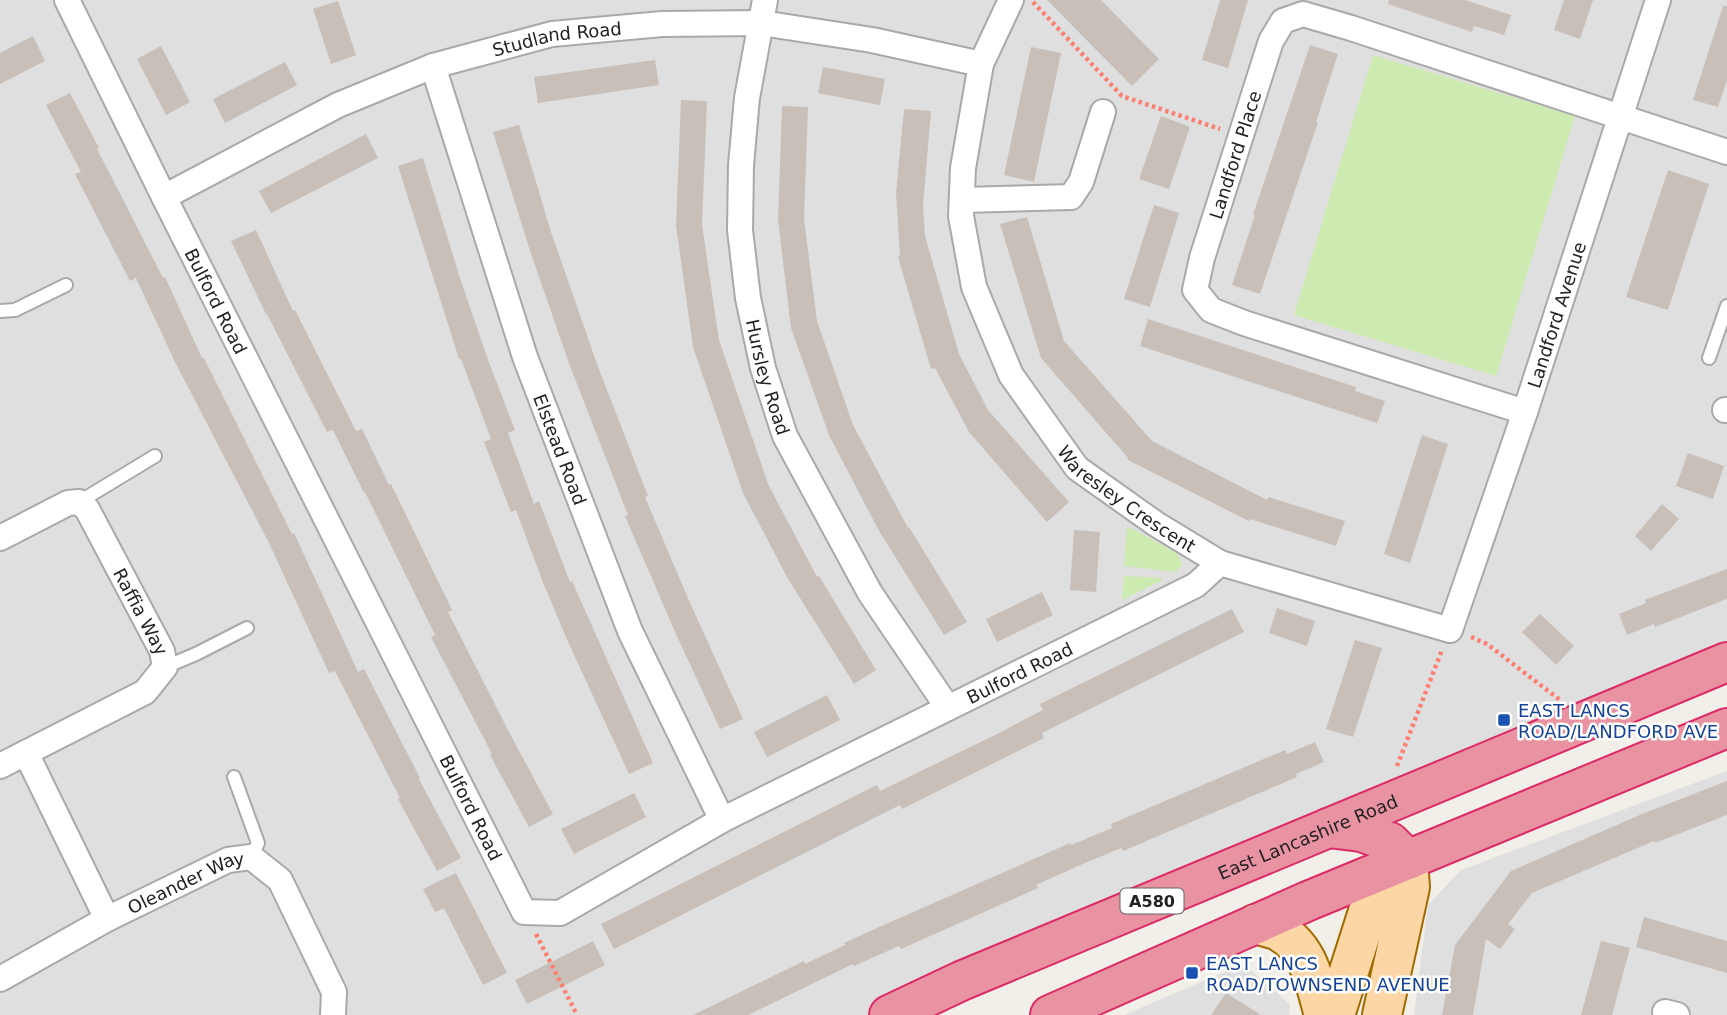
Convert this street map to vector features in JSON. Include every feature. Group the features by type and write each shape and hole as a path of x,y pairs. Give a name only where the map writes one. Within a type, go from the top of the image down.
{"highway":[{"name":"East Lancashire Road","path":"889,1015 961,981 1727,662"},
{"path":"1050,1015 1255,925 1393,858 1727,728"},
{"path":"1393,858 1399,798"},
{"path":"1328,828 1361,832 1393,858"}],"main road":[{"path":"1335,1015 1393,858"},
{"path":"1382,1015 1410,887 1393,858"},
{"path":"1255,925 1277,931 1297,944 1307,959 1324,1015"}],"street":[{"name":"Bulford Road","path":"67,0 524,912 560,913 722,820 1196,585 1220,563"},
{"name":"Waresley Crescent","path":"1011,0 981,64 963,168 961,216 974,286 1011,375 1077,468 1156,524 1220,563 1450,629"},
{"name":"Landford Avenue","path":"1450,629 1525,412 1658,0"},
{"name":"Studland Road","path":"164,197 338,105 433,66 552,34 763,11 872,40 981,64"},
{"name":"Hursley Road","path":"763,11 747,98 741,165 740,230 748,298 763,368 791,448 870,593 948,708"},
{"name":"Landford Place","path":"1525,412 1244,323 1211,310 1195,290 1202,258 1270,41 1283,20 1303,14 1351,28 1727,152"},
{"name":"Elstead Road","path":"433,66 530,370 630,631 722,820"},
{"path":"962,200 1071,197 1081,183 1103,113"},
{"path":"0,538 68,503 79,502"},
{"name":"Raffia Way","path":"0,766 145,692 165,667 162,651 87,509 79,502"},
{"name":"Oleander Way","path":"26,753 107,919"},
{"name":"Oleander Way","path":"0,979 107,919 228,860 251,857 280,880 334,992 334,1015"}],"lane":[{"path":"0,311 15,310 66,285"},
{"path":"1709,358 1727,306"},
{"path":"79,502 155,456"},
{"path":"165,667 247,628"},
{"path":"234,777 258,843 251,857"}],"path":[{"path":"1030,0 1122,96 1240,136"},
{"path":"1399,798 1450,629 1487,644 1586,720"},
{"path":"524,912 577,1015"}],"shaded area":[{"path":"0,0 1727,0 1727,662 889,1015 0,1015"},
{"path":"1727,771 1727,1015 1414,1015 1428,905 1461,870"},
{"path":"1243,964 1290,1004 1289,1015 1124,1015"}],"green space":[{"path":"1373,55 1575,116 1496,376 1294,315"},
{"path":"1127,526 1178,554 1182,565 1176,572 1124,566"},
{"path":"1124,576 1161,578 1161,581 1122,600"}],"building":[{"path":"1047,0 1101,0 1159,59 1132,86"},
{"path":"1220,0 1248,0 1228,68 1202,60"},
{"path":"1389,0 1465,0 1511,15 1504,35 1474,26 1472,32 1388,4"},
{"path":"1564,0 1593,0 1580,39 1554,30"},
{"path":"338,1 356,55 331,64 313,9"},
{"path":"1723,6 1727,6 1727,80 1718,107 1693,100"},
{"path":"33,36 45,61 0,84 0,53"},
{"path":"1310,45 1338,54 1260,294 1232,285"},
{"path":"161,46 190,102 166,115 137,59"},
{"path":"1031,47 1061,53 1034,182 1004,175"},
{"path":"655,60 659,85 538,103 534,77"},
{"path":"285,62 297,85 225,123 213,99"},
{"path":"823,67 885,79 880,105 818,93"},
{"path":"70,93 163,278 165,277 202,358 292,534 294,533 358,672 364,669 461,858 437,871 335,671 329,673 268,541 175,362 136,278 130,281 75,174 81,172 46,105"},
{"path":"681,100 707,101 702,225 719,340 768,484 817,577 819,576 876,670 854,684 788,579 743,493 693,347 676,225"},
{"path":"782,106 808,107 804,219 817,321 853,425 908,528 967,622 944,635 879,531 829,435 791,328 778,220"},
{"path":"904,109 931,111 923,206 925,236 959,354 988,410 1069,502 1047,522 969,432 935,368 931,369 898,257 896,193"},
{"path":"1161,116 1190,127 1169,189 1139,179"},
{"path":"519,125 551,232 597,364 648,496 645,497 743,719 720,729 625,516 628,515 570,366 530,251 493,132"},
{"path":"366,134 378,158 271,213 259,191"},
{"path":"423,158 460,278 515,430 508,433 534,504 539,501 570,582 572,581 653,763 629,774 569,644 516,510 511,512 484,442 491,439 459,359 398,166"},
{"path":"1668,170 1709,184 1668,310 1626,297"},
{"path":"1154,205 1179,213 1150,307 1124,299"},
{"path":"1027,217 1064,341 1152,441 1267,500 1268,497 1345,521 1336,546 1250,519 1249,521 1128,460 1041,358 1000,224"},
{"path":"256,230 293,311 295,310 356,431 362,429 389,485 391,484 452,610 448,612 553,814 529,827 431,637 435,635 365,492 333,430 327,432 231,241"},
{"path":"1148,319 1356,387 1355,391 1385,401 1377,423 1140,346"},
{"path":"1422,435 1448,444 1410,563 1384,554"},
{"path":"1688,453 1724,466 1713,499 1676,486"},
{"path":"1662,504 1679,519 1651,551 1635,536"},
{"path":"1074,530 1100,532 1096,592 1070,590"},
{"path":"1727,569 1727,599 1627,635 1619,614 1646,603 1645,600"},
{"path":"1042,592 1053,615 997,642 986,619"},
{"path":"1277,608 1315,621 1307,646 1269,633"},
{"path":"1232,609 1244,632 1042,733 1044,738 902,809 900,805 614,949 601,924 877,785 880,791 997,734 1043,710 1040,704"},
{"path":"1540,614 1574,646 1556,665 1522,632"},
{"path":"1355,640 1382,648 1353,737 1326,729"},
{"path":"827,695 840,720 767,757 754,732"},
{"path":"1315,742 1324,762 1296,774 1297,777 1123,851 1121,848 1078,866 1036,885 1038,888 901,949 899,946 854,966 853,964 748,1015 693,1015 886,924 1070,843 1071,845 1112,828 1111,824 1285,750 1287,754"},
{"path":"1727,781 1727,815 1655,843 1654,841 1532,893 1508,924 1515,929 1500,949 1486,939 1473,1015 1442,1015 1455,945 1511,871 1642,814"},
{"path":"634,793 646,817 574,854 561,829"},
{"path":"456,873 507,973 483,985 444,908 435,912 423,889"},
{"path":"1644,917 1727,941 1727,973 1636,947"},
{"path":"593,941 605,965 527,1004 515,980"},
{"path":"1601,941 1630,948 1612,1015 1581,1015"},
{"path":"1226,993 1261,1015 1211,1015"}],"place":[{"name":"EAST LANCS ROAD/LANDFORD AVE","path":"1504,720"},
{"name":"EAST LANCS ROAD/TOWNSEND AVENUE","path":"1192,973"}]}
